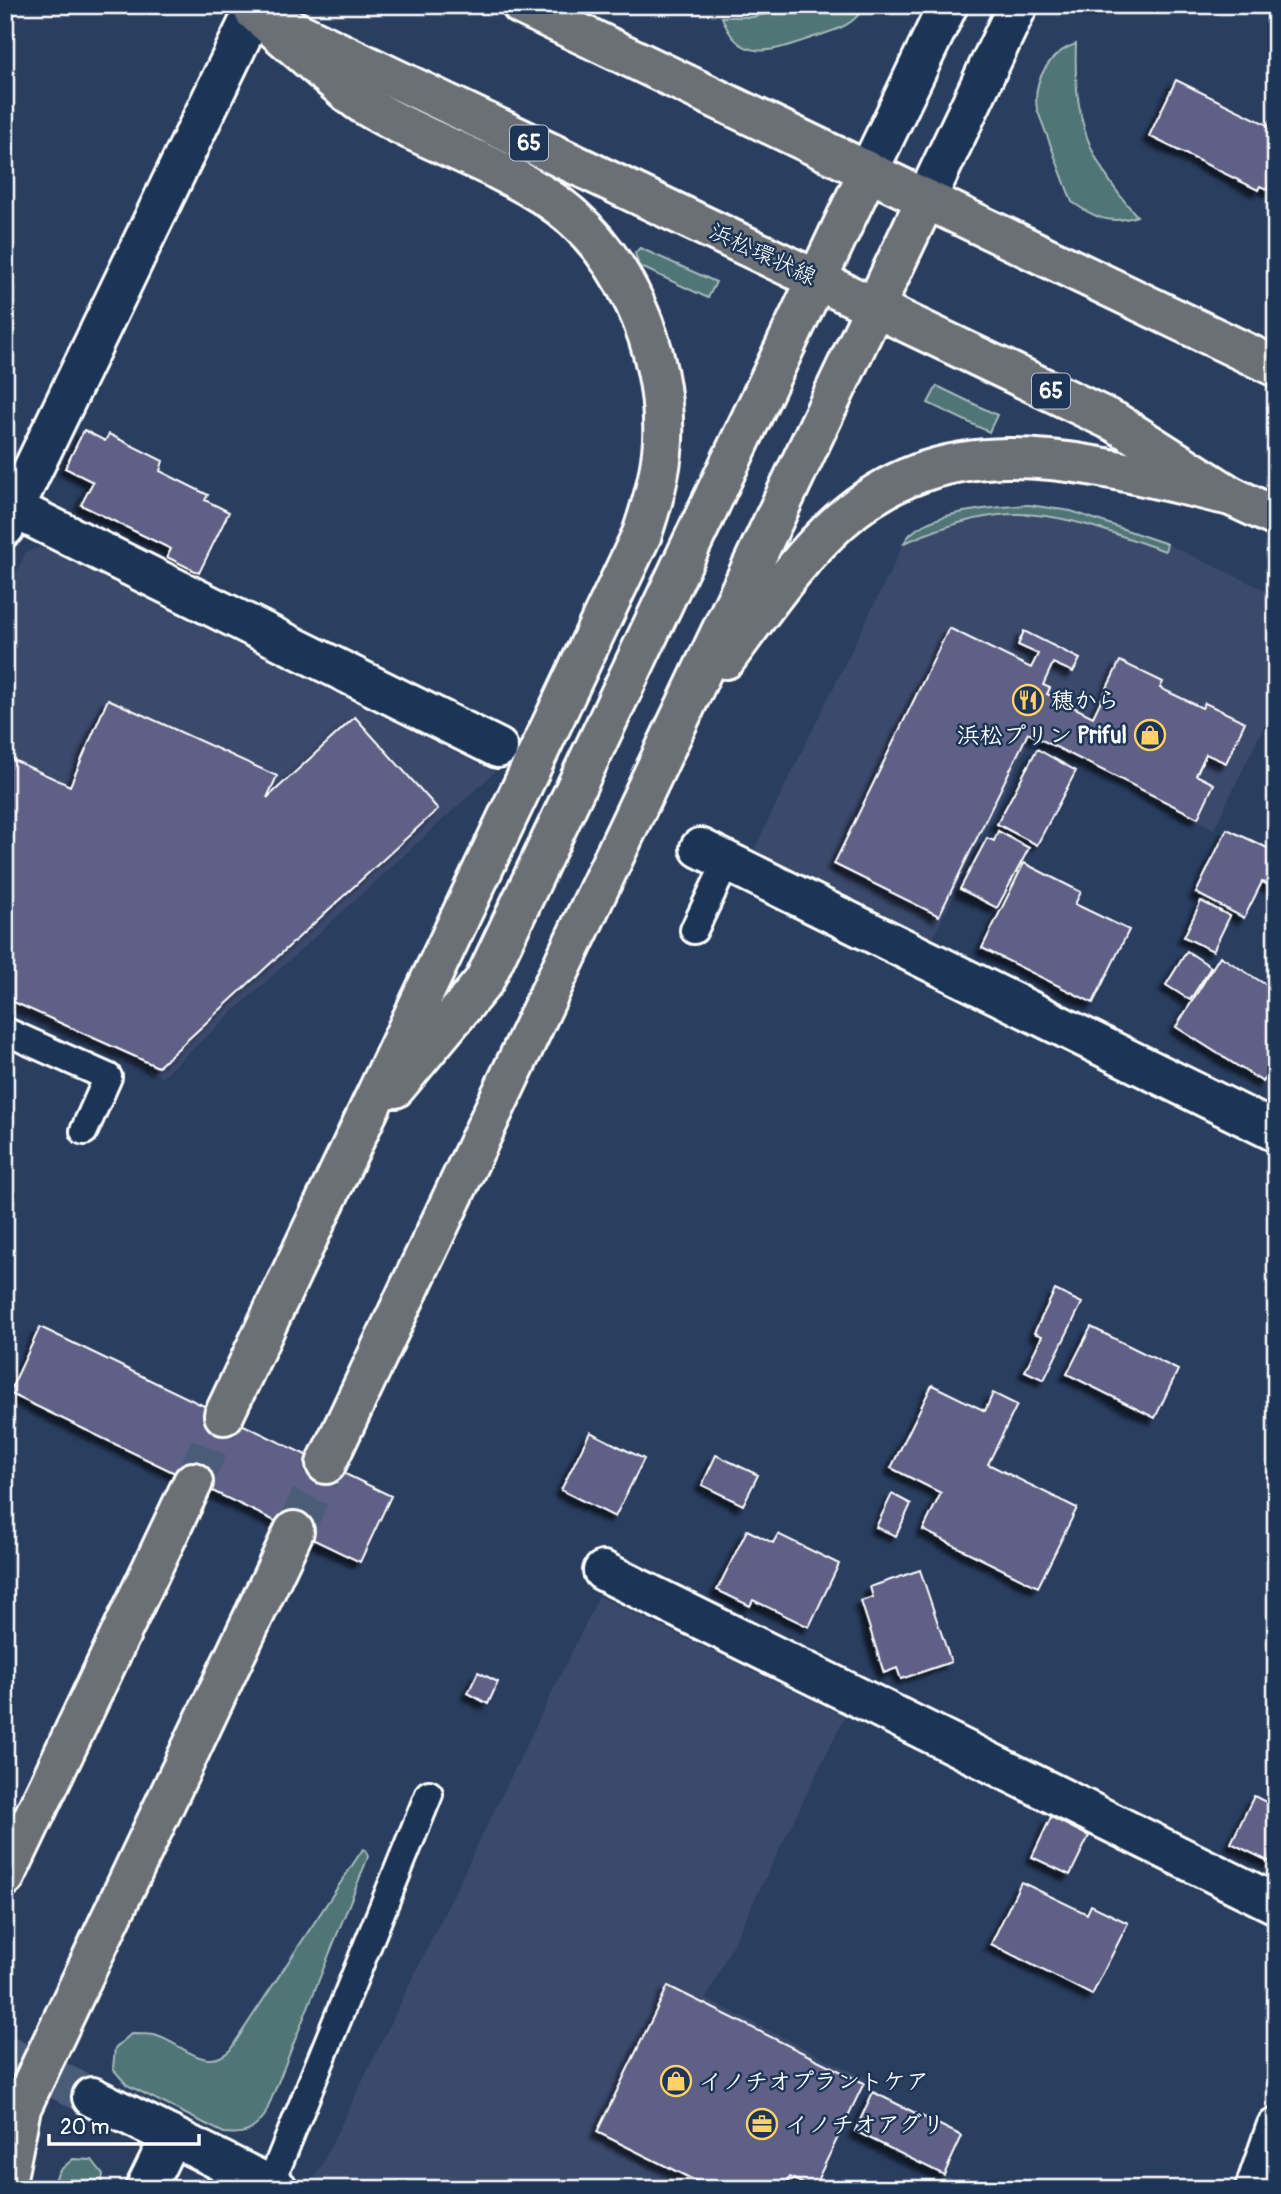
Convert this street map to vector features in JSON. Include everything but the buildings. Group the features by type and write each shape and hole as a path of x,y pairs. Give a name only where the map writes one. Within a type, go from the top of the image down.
{"main road":[{"path":"224,1415 642,534 657,489 663,442 662,395 652,348 635,304 611,264 582,228 546,197 505,173 362,104 248,8"},
{"name":"浜松環状線","path":"248,8 1115,422 1231,496 1276,517"},
{"path":"535,8 868,172 1276,367"},
{"path":"360,1130 484,981 868,172"},
{"path":"326,1464 926,200"},
{"path":"679,719 806,554 843,518 885,490 931,470 980,459 1030,456 1081,463 1231,496"},
{"path":"5,1877 193,1482"},
{"path":"5,2188 13,2119 295,1531"}],"street":[{"path":"868,172 948,5"},
{"path":"926,200 1018,5"},
{"path":"248,8 8,513 498,748"},
{"path":"714,854 1276,1132"},
{"path":"603,1572 1276,1904"},
{"path":"92,2097 274,2187"},
{"path":"1255,2189 1276,2128"},
{"path":"145,2189 171,2136"}],"lane":[{"path":"694,930 714,854"},
{"path":"5,1031 108,1077 83,1131"},
{"path":"274,2187 429,1794"}],"shaded area":[{"path":"1029,505 1071,511 1167,544 1276,595 1276,702 1214,829 1031,738 933,938 754,849 909,533 946,516 987,507"},
{"path":"41,547 495,772 162,1077 5,1006 5,595 26,552"},
{"path":"599,1596 845,1716 706,1999 867,2079 814,2189 336,2189 315,2178"}],"green space":[{"path":"801,5 865,5 855,18 842,27 771,50 748,48 738,42 729,32 722,17 753,17"},
{"path":"1076,44 1077,94 1087,137 1106,176 1137,216 1111,220 1088,212 1072,202 1037,109 1037,88 1044,69 1058,54"},
{"path":"640,248 716,282 708,298 639,266 635,253"},
{"path":"937,386 997,415 989,432 928,403"},
{"path":"1029,505 1071,511 1167,544 1165,551 1064,519 1007,514 943,528 904,543 913,532 942,517 979,509"},
{"path":"363,1849 368,1857 265,2115 252,2129 243,2133 224,2133 127,2085 113,2069 115,2048 131,2034 164,2038 202,2058 221,2057 230,2050"},
{"path":"73,2159 92,2160 103,2174 101,2189 51,2189 59,2171"}],"tunnel":[{"path":"193,1482 224,1415"},
{"path":"294,1531 326,1464"},
{"path":"5,2054 92,2097"}],"place":[{"name":"穂から","path":"1028,700"},
{"name":"浜松プリン Priful","path":"1150,735"},
{"name":"イノチオプラントケア","path":"676,2081"},
{"name":"イノチオアグリ","path":"762,2124"}]}
